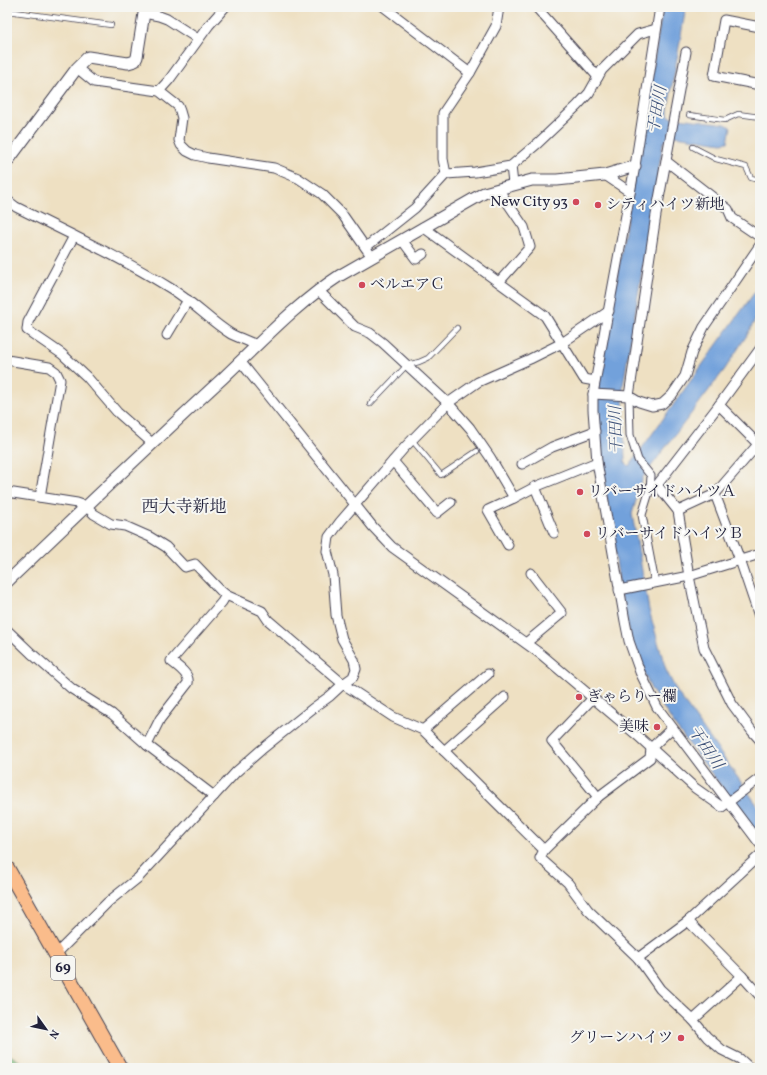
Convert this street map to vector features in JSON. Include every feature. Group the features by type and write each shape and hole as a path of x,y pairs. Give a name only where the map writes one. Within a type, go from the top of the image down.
{"main road":[{"name":"69","path":"7,868 120,1068"}],"street":[{"path":"159,91 169,80 209,24 225,7"},
{"path":"384,7 470,73"},
{"path":"446,174 444,159 443,113 470,73 496,26 499,7"},
{"path":"660,7 635,166 595,381 596,394 592,410 597,462 629,641 640,672 657,707 760,844"},
{"path":"541,9 598,77"},
{"path":"7,162 77,68 88,57 128,63 134,61 137,57 144,10 167,19 198,39"},
{"path":"760,27 724,20 714,76 760,85"},
{"path":"366,247 415,208 446,174 475,172 511,166 577,106 589,93 602,70 638,34 656,29"},
{"path":"653,583 642,515 650,488 651,476 638,460 630,435 628,396 656,215 686,52"},
{"path":"77,68 94,82 159,91 178,106 182,118 179,140 181,145 187,151 195,155 274,168 298,178 322,194 342,214 372,257"},
{"path":"666,161 728,209 732,218 760,237"},
{"path":"511,166 513,184"},
{"path":"7,582 152,442 318,290 423,227 484,193 532,180 557,180 605,175 635,166"},
{"path":"605,175 630,192"},
{"path":"498,189 524,227 530,247 499,282"},
{"path":"7,200 16,207 144,271 188,300 232,334 257,345"},
{"path":"423,227 545,316 584,379 595,381"},
{"path":"74,236 28,322 28,330 62,354 87,377 117,412 152,442"},
{"path":"402,240 416,258 423,254"},
{"path":"596,394 628,396 639,402 652,406 662,404 672,395 685,376 692,352 704,327 760,245"},
{"path":"318,290 355,327 370,333 383,343 448,403 470,428 490,457 514,498"},
{"path":"166,335 188,300"},
{"path":"56,955 108,902 138,878 236,772 352,677 356,669 354,660 342,639 336,615 333,575 328,551 329,537 354,503 448,403 478,382 562,343 609,311"},
{"path":"760,349 657,485 678,512 689,576 704,648 732,704 760,740"},
{"path":"7,360 49,367 56,372 60,380 40,496"},
{"path":"240,361 373,527 392,547 526,643 593,698 695,788 722,807 760,778"},
{"path":"678,512 715,494 759,446 719,405"},
{"path":"522,464 552,448 595,431"},
{"path":"393,461 438,513 451,502"},
{"path":"508,545 488,510 535,487 597,462"},
{"path":"535,487 554,533"},
{"path":"7,492 40,496 86,506 94,514 111,524 125,526 150,537 166,547 185,567 195,564 226,595 262,610 268,620 343,684 393,717 423,730 544,850"},
{"path":"715,494 760,619"},
{"path":"621,590 689,576 760,554"},
{"path":"526,643 562,613 531,573"},
{"path":"147,745 160,719 188,683 189,679 187,675 172,661 222,602 226,595"},
{"path":"7,630 72,689 112,714 147,745 214,796"},
{"path":"423,730 488,674"},
{"path":"444,751 504,697"},
{"path":"593,698 552,741 598,797"},
{"path":"672,728 651,748 650,758 598,797 544,850 540,858 568,884 588,910 638,958 660,989 693,1020 707,1037 722,1050 740,1059 750,1068"},
{"path":"638,958 688,920 760,855"},
{"path":"688,920 760,996"},
{"path":"693,1020 742,976"}],"lane":[{"path":"7,11 111,25"},
{"path":"689,115 725,120 738,114 760,117"},
{"path":"693,147 716,159 746,167 751,178 760,180"},
{"path":"370,404 407,365 428,358 457,328"},
{"path":"412,440 441,475 478,451"}],"green space":[{"path":"7,1053 30,1068 7,1068"}],"water":[{"name":"干田川","path":"663,7 686,7 668,115 671,117 725,124 731,127 728,142 722,143 676,136 663,143 623,386 625,462 629,466 760,285 760,311 747,335 725,369 643,477 632,514 649,610 666,670 677,692 760,809 760,837 676,727 651,689 632,644 621,595 598,437 596,401"}],"place":[{"name":"New City 93","path":"576,202"},
{"name":"シティハイツ新地","path":"598,205"},
{"name":"ベルエアＣ","path":"362,285"},
{"name":"リバーサイドハイツＡ","path":"580,492"},
{"name":"リバーサイドハイツＢ","path":"587,534"},
{"name":"ぎゃらりー襴","path":"579,697"},
{"name":"美味","path":"657,727"},
{"name":"グリーンハイツ","path":"681,1038"}],"district":[{"name":"西大寺新地","path":"184,507"}]}
